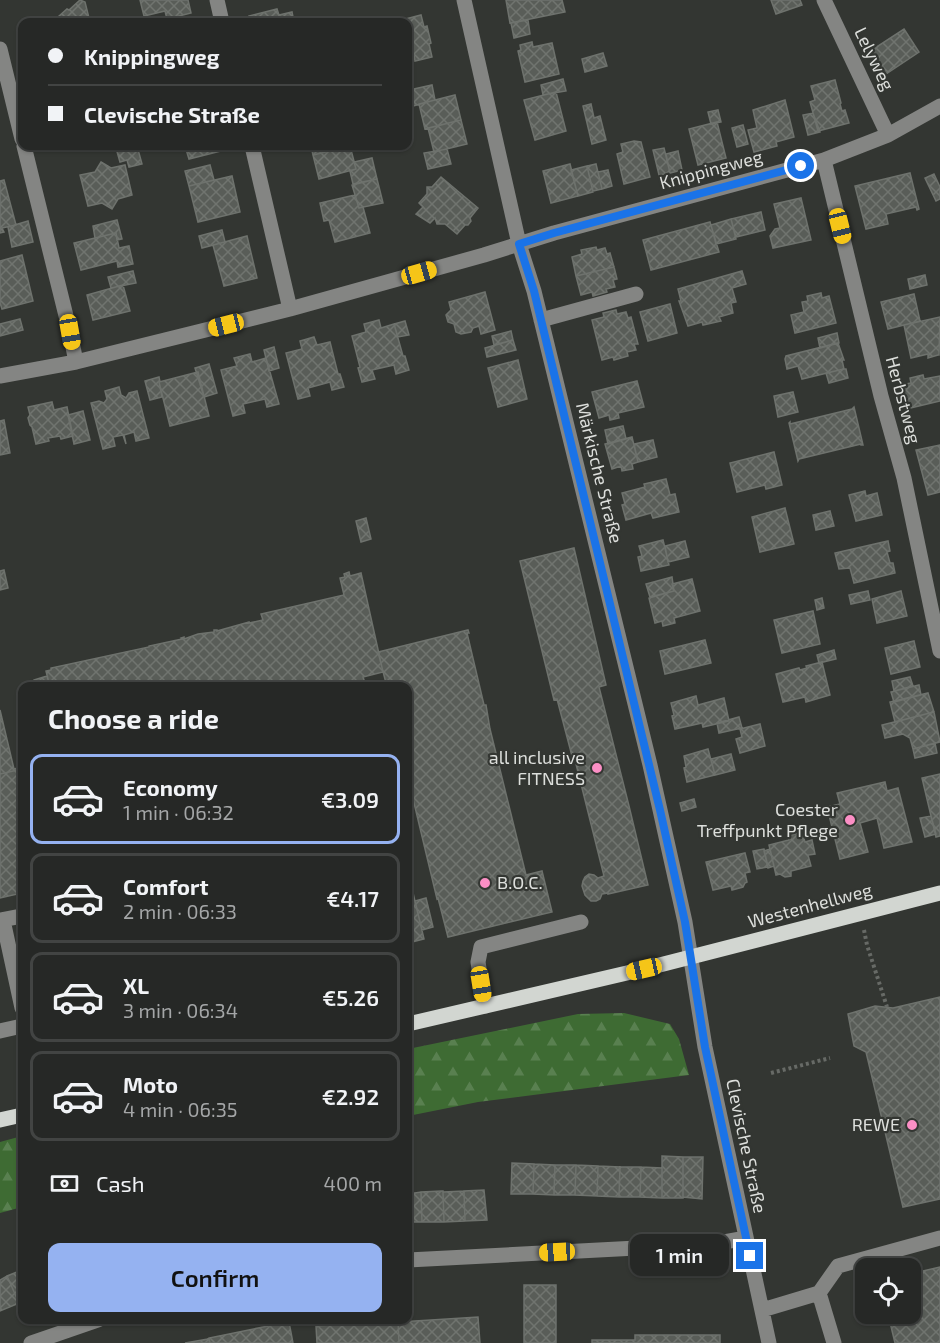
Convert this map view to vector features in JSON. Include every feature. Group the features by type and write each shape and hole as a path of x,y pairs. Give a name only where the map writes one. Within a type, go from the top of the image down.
{"main road":[{"name":"Westenhellweg","path":"412,1023 644,969 940,892"},
{"path":"0,1120 18,1116"}],"street":[{"path":"217,0 221,18"},
{"name":"Märkische Straße","path":"464,0 519,244 534,291 650,765 685,922 690,956"},
{"name":"Lelyweg","path":"824,0 888,135"},
{"path":"0,49 18,123"},
{"name":"Knippingweg","path":"0,376 76,362 290,309 554,233 824,160 888,135 940,106"},
{"path":"25,150 76,362"},
{"path":"253,150 290,309"},
{"name":"Herbstweg","path":"824,160 904,478 940,651"},
{"path":"541,320 636,294"},
{"path":"18,917 1,920 18,991"},
{"path":"485,1006 478,962 481,947 581,922"},
{"name":"Clevische Straße","path":"690,956 705,1047 769,1343"},
{"path":"0,1031 18,1027"},
{"path":"412,1260 713,1244 746,1238"},
{"path":"762,1310 819,1293 838,1266 940,1238"},
{"path":"819,1293 834,1343"},
{"path":"32,1343 87,1324"}],"path":[{"path":"860,913 867,945 887,1007"},
{"path":"771,1073 830,1058"}],"green space":[{"path":"624,1013 670,1024 679,1039 689,1075 478,1102 412,1115 412,1048 578,1014"},
{"path":"18,1137 18,1208 0,1213 0,1142"}],"building":[{"path":"80,0 85,2 89,18 58,18 67,9 69,10"},
{"path":"140,0 188,0 191,13 171,18 167,18 165,11 144,16"},
{"path":"506,0 562,0 565,12 510,23"},
{"path":"771,0 800,0 802,5 776,14"},
{"path":"277,9 279,15 292,12 293,18 250,18 249,16"},
{"path":"421,15 424,27 427,26 432,57 415,61 414,55 412,56 412,18 409,18"},
{"path":"528,20 530,34 514,38 511,23"},
{"path":"904,29 919,52 883,76 867,52"},
{"path":"532,42 533,47 552,43 559,74 525,82 518,51 521,50 520,45"},
{"path":"603,53 607,66 585,72 582,59"},
{"path":"563,79 566,91 543,95 541,85"},
{"path":"835,80 842,111 845,110 849,123 818,131 810,102 815,100 811,86"},
{"path":"432,85 435,100 413,106 412,89"},
{"path":"556,92 566,131 535,140 524,100"},
{"path":"455,95 461,120 425,129 419,104"},
{"path":"785,100 794,137 776,142 777,146 754,152 748,130 757,128 753,110"},
{"path":"591,104 594,118 600,116 606,140 592,144 583,106"},
{"path":"718,110 721,122 711,124 708,112"},
{"path":"813,113 820,132 808,135 803,115"},
{"path":"461,120 467,144 434,152 428,128"},
{"path":"717,122 726,158 698,165 689,129"},
{"path":"743,125 748,144 737,147 732,128"},
{"path":"641,142 650,177 624,184 617,154 623,152 621,144"},
{"path":"664,148 670,173 659,175 653,150"},
{"path":"447,149 451,164 428,169 424,153"},
{"path":"117,150 138,150 142,164 129,167 127,160 120,162"},
{"path":"186,150 225,150 189,159"},
{"path":"312,150 334,150 313,155"},
{"path":"334,150 351,150 356,169 319,179 313,155"},
{"path":"678,151 682,170 670,173 666,154"},
{"path":"372,158 377,179 353,184 350,171 356,169 354,162"},
{"path":"101,162 111,168 125,165 132,195 118,199 112,209 102,203 88,206 80,175 95,172"},
{"path":"570,164 578,196 551,203 543,171"},
{"path":"596,164 602,189 593,191 587,166"},
{"path":"210,165 214,180 189,186 185,171"},
{"path":"587,166 593,192 578,196 571,170"},
{"path":"608,170 612,186 602,189 598,172"},
{"path":"910,173 919,209 917,210 916,207 886,214 888,224 866,229 855,186"},
{"path":"934,174 940,187 940,199 936,201 925,178"},
{"path":"232,176 240,212 198,222 189,186"},
{"path":"441,177 478,208 470,218 468,225 465,225 457,234 445,224 437,224 435,218 430,223 416,214 423,207 419,203 427,194 427,187 432,187"},
{"path":"377,179 383,203 359,208 352,185"},
{"path":"4,180 16,225 2,228 4,232 0,233 0,181"},
{"path":"355,195 359,208 363,207 370,233 335,242 329,220 324,221 320,203"},
{"path":"801,198 811,240 773,248 770,236 775,229 780,228 774,204"},
{"path":"761,212 765,230 736,237 731,219"},
{"path":"731,219 736,239 716,244 711,225"},
{"path":"117,220 122,239 117,240 116,233 95,238 93,226"},
{"path":"28,221 33,242 12,247 8,227"},
{"path":"710,222 719,252 651,270 643,240"},
{"path":"222,230 225,242 202,248 199,236"},
{"path":"116,233 119,248 129,246 133,264 118,267 117,261 81,270 74,243"},
{"path":"247,236 257,278 224,286 213,245"},
{"path":"596,247 597,250 605,248 607,254 610,253 614,267 576,276 572,257 582,254 581,250"},
{"path":"22,255 33,301 2,309 0,261"},
{"path":"614,267 617,279 613,280 615,287 593,296 592,292 581,295 576,276"},
{"path":"133,271 136,283 111,288 108,277"},
{"path":"742,271 746,284 732,288 736,302 731,303 733,313 719,317 721,321 703,325 702,322 688,326 679,301 681,301 678,289"},
{"path":"925,275 927,285 910,289 908,279"},
{"path":"123,285 130,311 93,320 87,295"},
{"path":"485,292 495,330 481,334 479,326 473,328 471,332 461,334 456,332 454,324 448,322 446,315 451,310 449,302"},
{"path":"821,293 822,298 829,296 836,323 795,333 791,315 804,312 802,302 808,301 807,296"},
{"path":"914,294 920,321 888,329 881,302"},
{"path":"670,304 677,333 648,341 640,312"},
{"path":"616,310 617,314 626,312 628,318 631,317 638,344 634,344 636,350 627,352 628,356 614,360 613,357 602,360 592,320 604,317 603,313"},
{"path":"940,317 939,355 928,358 928,354 911,358 904,325"},
{"path":"20,319 23,330 0,336 0,324"},
{"path":"379,320 381,328 394,324 409,370 396,374 394,365 372,370 375,379 362,382 352,336 366,332 364,324"},
{"path":"405,321 409,335 398,337 394,324"},
{"path":"511,331 513,340 494,345 492,336"},
{"path":"837,333 839,343 820,348 818,338"},
{"path":"314,337 317,345 330,342 338,374 340,374 344,387 332,390 330,382 308,388 310,396 298,399 286,353 302,349 300,341"},
{"path":"513,340 516,350 487,357 485,348"},
{"path":"838,343 844,360 842,360 844,369 802,379 798,366 787,369 786,356"},
{"path":"274,347 279,368 269,371 264,350"},
{"path":"250,354 252,362 266,358 279,404 267,407 265,399 243,404 245,413 233,416 221,370 237,366 234,358"},
{"path":"518,360 527,399 498,407 488,368"},
{"path":"209,364 217,393 204,397 195,368"},
{"path":"846,369 848,378 829,383 826,373"},
{"path":"198,372 209,416 170,426 159,382"},
{"path":"923,375 924,379 940,376 940,401 906,409 900,385 911,383 910,378"},
{"path":"159,377 162,397 150,400 145,381"},
{"path":"637,381 644,407 618,413 619,418 610,420 609,415 599,418 592,392"},
{"path":"119,387 121,395 126,398 129,393 137,391 149,438 136,441 134,432 124,435 126,444 123,435 113,437 115,446 103,449 91,403 99,401 104,403 107,399 105,391"},
{"path":"793,392 798,412 778,417 774,396"},
{"path":"52,402 54,410 67,407 73,436 61,439 60,436 48,438 49,441 36,444 28,418 30,415 28,407"},
{"path":"854,407 863,445 798,461 789,423 790,422 790,424"},
{"path":"83,411 90,440 74,444 68,415"},
{"path":"4,420 10,453 0,455 0,421"},
{"path":"623,426 626,439 608,444 605,430"},
{"path":"632,437 638,462 632,464 633,469 622,471 621,466 612,469 605,444"},
{"path":"653,440 657,457 638,462 634,444"},
{"path":"940,445 940,492 928,495 916,450"},
{"path":"774,452 782,485 766,489 765,485 737,492 730,463"},
{"path":"666,479 670,495 675,494 679,512 653,518 651,513 626,520 622,493 645,487 644,484"},
{"path":"865,491 866,496 877,493 882,515 856,521 849,495"},
{"path":"785,508 794,544 760,552 752,517"},
{"path":"830,511 834,526 816,530 813,515"},
{"path":"366,518 371,539 361,542 356,521"},
{"path":"663,540 669,565 641,571 638,557 642,556 639,546"},
{"path":"685,541 689,557 668,562 665,546"},
{"path":"888,541 890,551 887,552 895,573 854,583 850,568 839,569 835,553"},
{"path":"574,548 606,685 599,687 648,885 602,894 596,901 591,901 585,895 583,881 589,874 598,878 604,876 574,756 572,756 557,699 554,700 520,561"},
{"path":"4,570 8,588 0,590 0,571"},
{"path":"349,572 350,576 361,573 383,672 363,677 365,682 49,682 46,671 51,668 263,620 261,614 344,595 340,578 345,577 344,574"},
{"path":"672,577 674,591 650,597 646,584"},
{"path":"692,579 700,611 674,618 675,623 663,626 662,621 655,623 649,598 674,591 672,584"},
{"path":"868,591 870,600 851,604 849,595"},
{"path":"901,591 907,616 877,623 872,599"},
{"path":"822,598 824,608 817,610 815,600"},
{"path":"813,611 820,644 782,653 774,620"},
{"path":"468,630 526,875 542,871 552,912 448,937 412,795 412,682 386,682 378,652"},
{"path":"705,640 711,663 665,674 660,651"},
{"path":"914,641 920,667 891,674 885,648"},
{"path":"834,650 836,659 819,663 817,655"},
{"path":"822,662 830,695 806,702 805,697 783,702 776,674 799,668 800,670"},
{"path":"47,676 49,682 35,682 34,680"},
{"path":"910,677 913,686 894,691 892,681"},
{"path":"919,685 921,695 894,702 891,692"},
{"path":"928,693 934,712 895,722 890,702"},
{"path":"696,696 698,705 724,698 729,721 703,727 702,723 675,729 671,703"},
{"path":"0,710 14,769 18,768 18,770 0,774"},
{"path":"934,712 940,742 913,749 910,738 903,734 885,738 882,725"},
{"path":"739,717 742,728 719,733 717,723"},
{"path":"760,724 765,746 740,753 736,739 742,737 740,729"},
{"path":"935,743 937,753 915,758 913,749"},
{"path":"708,749 715,775 687,782 684,756"},
{"path":"731,754 735,770 715,775 711,759"},
{"path":"18,770 18,894 0,898 0,774"},
{"path":"940,774 940,836 936,837 922,778"},
{"name":"Coester Treffpunkt Pflege","path":"885,782 887,791 898,788 912,842 884,848 877,818 860,823 868,852 840,859 827,807 840,804 837,793"},
{"path":"694,799 696,807 682,811 680,803"},
{"path":"931,816 936,834 925,837 920,818"},
{"path":"802,832 805,842 812,840 815,854 808,855 811,866 791,871 791,876 776,875 769,845 789,840 788,836"},
{"path":"764,849 768,867 757,869 753,851"},
{"path":"770,849 774,866 768,868 764,851"},
{"path":"745,853 750,872 745,873 747,882 743,887 732,890 731,886 713,890 706,862"},
{"path":"412,889 424,939 412,942"},
{"path":"426,898 433,927 422,930 415,901"},
{"name":"REWE","path":"940,997 940,1199 903,1207 866,1052 854,1046 848,1014 875,1006 893,1008"},
{"path":"662,1156 683,1157 683,1198 662,1198"},
{"path":"683,1157 703,1157 702,1199 683,1197"},
{"path":"512,1163 534,1164 533,1194 511,1194"},
{"path":"534,1164 555,1165 554,1195 533,1194"},
{"path":"555,1165 576,1165 575,1196 554,1195"},
{"path":"576,1165 598,1166 597,1196 575,1195"},
{"path":"598,1166 620,1167 619,1197 597,1196"},
{"path":"620,1166 641,1167 640,1197 619,1197"},
{"path":"641,1167 662,1168 662,1198 640,1197"},
{"path":"484,1190 487,1220 465,1221 464,1191"},
{"path":"443,1191 444,1222 422,1222 421,1192"},
{"path":"464,1191 465,1221 444,1222 443,1192"},
{"path":"421,1192 422,1222 412,1222 412,1193"},
{"path":"940,1267 940,1343 895,1343 890,1324 921,1324 921,1271"},
{"path":"18,1272 18,1301 7,1276"},
{"path":"7,1276 18,1303 0,1311 0,1280"},
{"path":"524,1285 556,1285 556,1343 524,1343"},
{"path":"478,1317 480,1343 399,1343 398,1324 412,1324 412,1321"},
{"path":"289,1324 293,1343 210,1343 209,1338"},
{"path":"398,1324 399,1343 317,1343 316,1326"},
{"path":"635,1335 720,1335 720,1343 592,1343 592,1340 635,1340"},
{"path":"208,1339 210,1343 185,1343"}],"place":[{"name":"all inclusive FITNESS","path":"597,768"},
{"name":"Coester Treffpunkt Pflege","path":"850,820"},
{"name":"B.O.C.","path":"485,883"},
{"name":"REWE","path":"912,1125"}],"route":[{"path":"750,1256 705,1047 685,922 650,765 534,291 519,244 801,166"}]}
